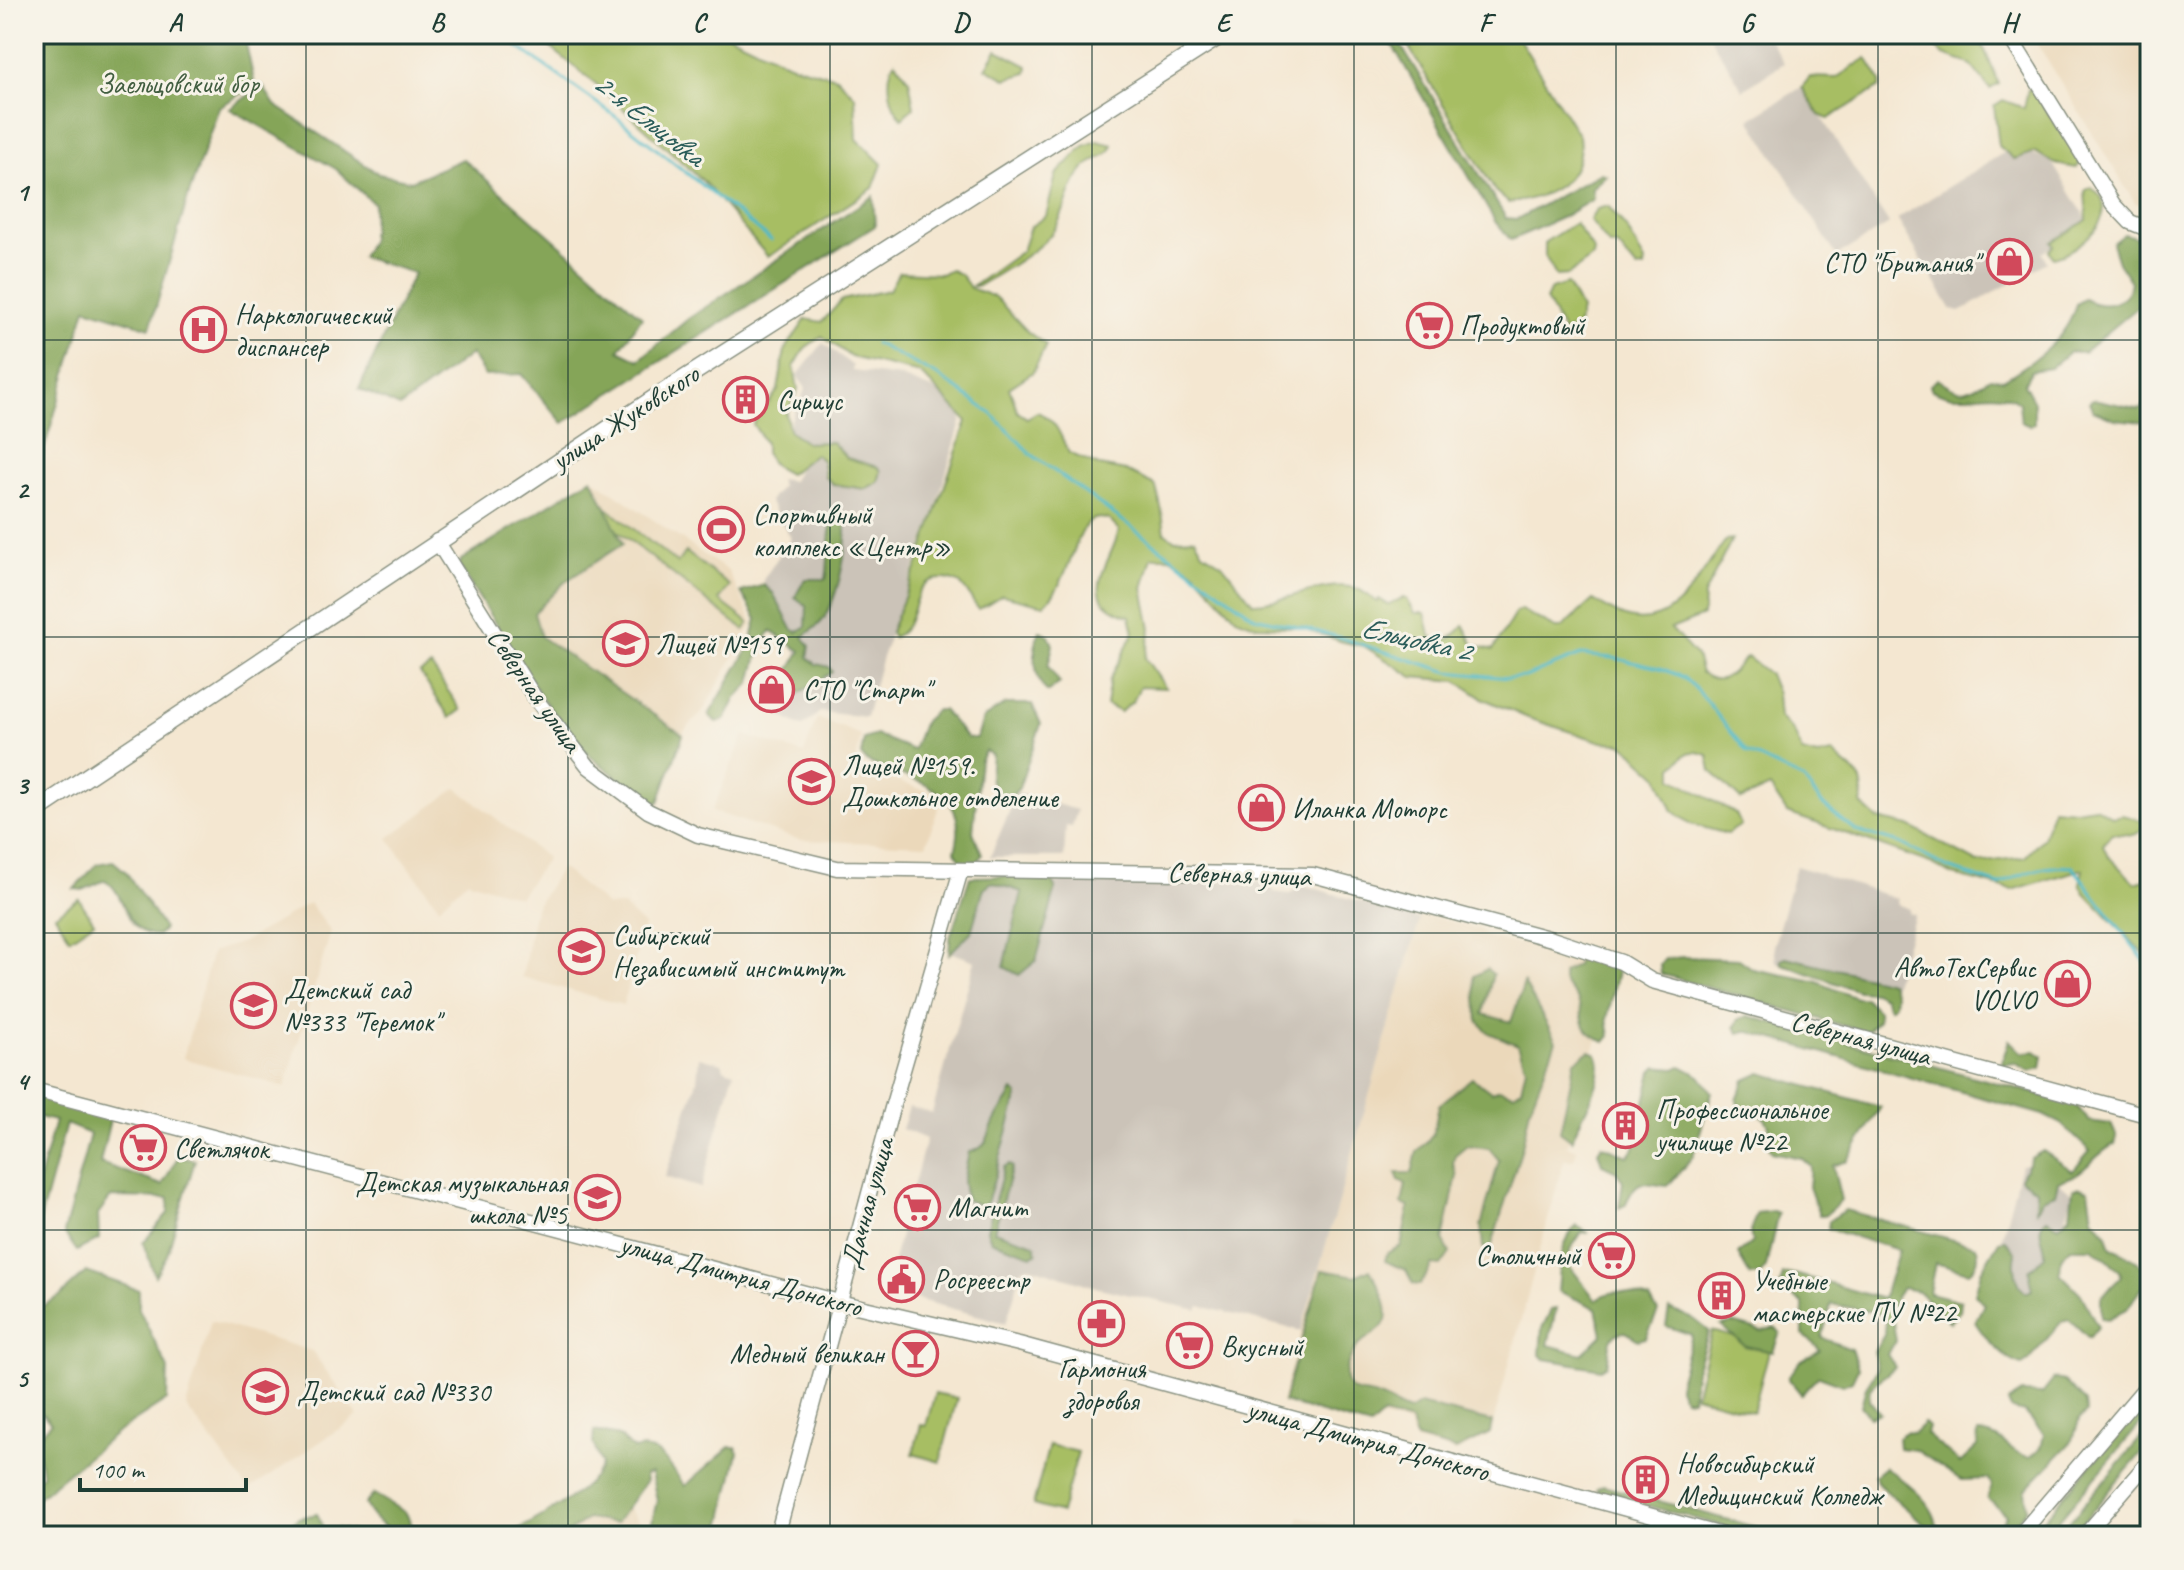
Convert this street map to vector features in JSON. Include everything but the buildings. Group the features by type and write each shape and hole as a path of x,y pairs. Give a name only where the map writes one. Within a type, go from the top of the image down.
{"main road":[{"name":"улица Жуковского","path":"34,812 437,541 887,245 1223,34"}],"street":[{"path":"2008,34 2113,204 2130,222 2150,230"},
{"name":"Северная улица","path":"437,541 560,733 589,767 670,824 712,839 837,868 1313,875 1552,939 1621,962 1652,981 2150,1116"},
{"name":"Дачная улица","path":"777,1536 839,1302 961,870"},
{"name":"улица Дмитрия Донского","path":"34,1090 839,1302 1019,1344 1726,1536"},
{"path":"2019,1536 2150,1382"},
{"path":"2084,1536 2150,1460"}],"shaded area":[{"path":"1708,34 1766,34 1784,63 1743,90"},
{"path":"2031,34 2150,34 2150,207 2135,203"},
{"path":"1802,87 1889,224 1837,256 1750,119"},
{"path":"2013,147 2051,161 2087,220 2052,241 2054,245 2042,253 2047,262 1960,312 1952,310 1897,219"},
{"path":"823,343 853,366 852,371 901,377 949,396 962,419 933,517 881,660 866,717 820,712 802,727 775,713 809,673 782,629 763,580 791,538 769,501 781,487 779,479 792,481 808,450 785,433 806,388 797,376"},
{"name":"Лицей №159","path":"592,478 728,571 753,623 702,713 684,731 659,802 652,804 591,757 461,560"},
{"name":"Лицей №159. Дошкольное отделение","path":"817,718 861,735 855,766 942,797 926,845 800,840 712,811 744,735 804,754"},
{"path":"457,788 547,858 519,897 467,880 439,907 388,838"},
{"path":"1017,793 1077,810 1072,827 1066,826 1064,857 990,857"},
{"path":"1796,866 1898,899 1896,904 1910,909 1909,913 1915,915 1890,996 1776,962 1774,945"},
{"name":"Сибирский Независимый институт","path":"561,868 607,906 623,906 644,926 623,1005 522,977 535,908"},
{"path":"973,878 1060,883 1068,878 1268,882 1274,892 1290,894 1303,885 1420,919 1301,1331 1200,1306 1198,1310 1099,1288 1029,1266 1022,1269 1006,1323 897,1294 888,1279 926,1139 902,1129 909,1107 932,1113 975,961 953,953"},
{"name":"Детский сад №333 \"Теремок\"","path":"309,903 331,931 285,1087 183,1058 212,952 243,942"},
{"path":"1421,914 1480,929 1485,936 1516,944 1523,940 1593,961 1612,985 1567,1146 1577,1149 1574,1160 1564,1160 1490,1435 1456,1452 1415,1441 1409,1425 1382,1418 1371,1428 1281,1402"},
{"path":"699,1057 722,1063 724,1069 734,1072 701,1188 665,1177 697,1081"},
{"path":"2027,1164 2047,1172 2073,1194 2037,1307 2018,1310 2000,1245 2021,1165"},
{"name":"Детский сад №330","path":"211,1321 312,1351 358,1416 249,1490 186,1407"},
{"path":"617,1491 648,1536 551,1536"},
{"path":"1300,1516 1304,1517 1373,1536 1294,1536"}],"green space":[{"name":"Заельцовский бор","path":"34,34 244,34 255,86 219,107 188,197 150,328 86,308 34,483"},
{"path":"534,34 727,34 789,64 836,77 855,96 857,139 882,164 873,188 768,257 704,182 596,84"},
{"path":"1386,34 1394,34 1506,218 1517,219 1601,173 1606,175 1592,188 1593,199 1563,217 1511,240 1496,223"},
{"path":"1401,34 1516,34 1579,136 1579,152 1570,176 1537,197 1509,203 1495,191"},
{"path":"1921,34 1978,34 1999,84 1990,89 1970,64 1944,55"},
{"path":"997,50 1028,66 1027,73 1006,79 986,68"},
{"path":"1867,58 1881,81 1880,87 1828,119 1819,115 1802,87 1810,77 1836,78"},
{"path":"895,61 909,80 914,107 902,118 894,106 890,90 890,74"},
{"path":"262,85 275,105 379,174 411,181 463,159 642,317 619,350 639,360 688,319 873,196 875,226 563,423 521,374 485,376 471,354 400,407 359,389 414,273 361,257 371,239 374,204 336,169 230,109"},
{"path":"2028,89 2033,91 2076,153 2080,164 2076,168 2056,164 2035,152 2014,159 1999,146 1994,106 2003,100 2024,108"},
{"path":"1097,141 1113,145 1079,175 1048,238 1008,268 973,286 1022,251 1030,227 1046,216 1056,175 1084,146"},
{"path":"2091,187 2101,197 2104,207 2102,218 2086,239 2064,254 2053,257 2049,251 2054,245 2052,242 2087,220 2085,191"},
{"path":"1608,206 1627,229 1645,262 1644,268 1637,269 1618,246 1609,245 1590,220 1597,209"},
{"path":"1575,223 1594,251 1593,257 1568,275 1556,276 1545,256 1545,242"},
{"path":"2124,234 2138,238 2137,270 2150,290 2150,297 2084,352 2069,352 2050,368 2031,371 2024,384 2034,402 2034,423 2030,426 2021,422 2019,403 2010,397 1990,394 1955,396 1932,390 1930,385 1938,379 1959,390 1974,387 1990,378 2003,380 2037,358 2057,339 2072,317 2076,304 2084,299 2099,304 2119,301 2131,282 2118,262 2112,243"},
{"path":"951,270 961,275 970,288 995,297 1028,332 1046,345 1033,372 1009,388 1018,412 1027,418 1037,412 1050,419 1069,453 1099,466 1126,471 1155,485 1165,533 1174,539 1195,538 1203,552 1222,564 1253,603 1345,586 1389,605 1402,598 1407,599 1415,613 1425,613 1430,635 1438,640 1449,639 1464,626 1474,645 1493,650 1516,612 1521,610 1556,628 1562,628 1593,600 1628,618 1645,620 1660,616 1686,595 1726,540 1732,539 1704,595 1703,616 1671,629 1696,656 1701,673 1710,678 1723,678 1747,657 1769,674 1777,694 1779,717 1794,732 1802,752 1817,756 1833,753 1857,774 1862,785 1861,804 1877,819 1909,826 1978,863 2025,857 2043,838 2053,808 2075,810 2095,807 2113,817 2122,815 2147,822 2148,827 2134,835 2112,833 2103,845 2108,856 2135,883 2145,880 2150,886 2150,960 2085,893 2080,884 2083,869 2012,890 1953,875 1933,864 1787,813 1770,787 1741,800 1711,771 1708,755 1696,752 1685,755 1673,767 1673,778 1736,814 1741,825 1727,834 1691,824 1673,811 1658,776 1622,743 1602,742 1528,718 1484,699 1457,681 1413,677 1364,646 1301,627 1257,626 1236,618 1194,571 1170,557 1152,557 1143,588 1151,629 1145,658 1166,688 1140,687 1132,702 1120,712 1106,705 1110,679 1134,632 1130,616 1113,609 1104,601 1100,591 1100,580 1119,530 1108,519 1094,519 1084,528 1059,585 1044,605 1002,595 979,609 966,589 958,583 944,579 930,581 918,594 908,623 893,637 890,632 918,564 967,421 920,373 851,357 822,336 805,348 794,367 798,389 786,414 789,430 806,443 832,442 847,458 878,467 881,471 878,482 865,489 833,484 825,477 823,461 815,454 789,474 774,466 753,424 778,390 785,350 806,319 822,322 842,300 889,290 899,272 941,274"},
{"path":"1567,284 1581,309 1578,325 1564,333 1546,300 1551,289"},
{"path":"2093,399 2140,409 2150,402 2150,423 2115,419 2093,410 2089,402"},
{"path":"592,478 623,544 566,581 534,613 541,637 683,735 659,802 652,804 591,757 544,701 459,566 461,560"},
{"path":"593,497 677,563 686,552 730,586 719,600 749,623 744,630 586,506"},
{"path":"838,511 843,512 846,536 838,584 828,612 803,637 810,646 808,657 816,664 829,667 832,672 796,695 775,677 790,669 801,651 771,631 761,644 751,683 736,698 726,718 717,723 709,715 750,646 757,619 741,592 764,585 773,593 792,629 797,632 806,627 807,606 795,597 805,579 826,579 830,533"},
{"path":"1040,631 1049,635 1053,645 1048,666 1060,683 1048,692 1039,680 1035,663"},
{"path":"431,666 461,710 450,718 420,673"},
{"path":"1005,704 1032,704 1041,724 1019,788 1012,796 996,799 990,777 992,755 985,751 980,760 973,832 982,854 978,861 963,863 955,851 958,829 955,812 946,799 917,781 866,761 861,755 864,739 876,735 913,750 924,721 936,710 943,710 967,738 977,738 983,719"},
{"path":"113,861 126,872 164,929 158,935 138,929 112,886 105,880 83,890 74,889 97,864"},
{"path":"1049,875 1056,888 1036,961 1019,975 1004,967 1022,892 992,882 984,888 971,932 949,954 950,938 970,877"},
{"path":"79,899 94,922 70,938 55,915"},
{"path":"1580,954 1606,960 1618,971 1607,1019 1610,1036 1605,1042 1584,1025 1577,998 1563,981 1563,973 1576,965"},
{"path":"1786,957 1890,982 1895,994 1894,1004 1889,1008 1884,997 1874,992 1858,991 1782,964 1781,959"},
{"path":"1665,959 1739,959 1753,969 1815,981 1856,998 1865,998 1878,1011 1878,1020 1866,1032 1661,974 1660,965"},
{"path":"1487,969 1493,974 1483,1014 1511,1022 1524,983 1556,1041 1530,1108 1522,1147 1491,1248 1483,1248 1481,1226 1499,1160 1489,1148 1467,1145 1455,1155 1453,1163 1457,1176 1443,1240 1450,1253 1441,1266 1432,1265 1420,1285 1413,1284 1406,1270 1385,1261 1387,1253 1401,1246 1409,1207 1402,1204 1406,1184 1399,1180 1396,1173 1412,1173 1417,1152 1433,1135 1439,1105 1472,1078 1491,1092 1499,1089 1514,1094 1521,1089 1526,1067 1518,1045 1489,1033 1478,1021 1474,976"},
{"path":"1748,1016 2075,1104 2089,1121 2111,1124 2117,1137 2115,1144 2075,1175 2058,1181 2055,1194 2042,1199 2036,1212 2037,1190 2020,1178 2031,1158 2043,1151 2073,1171 2090,1151 2061,1124 2043,1115 1746,1031 1739,1033 1735,1027 1739,1019"},
{"path":"2009,1040 2022,1053 2035,1051 2043,1056 2041,1068 2030,1071 2015,1063 2001,1065"},
{"path":"1590,1051 1597,1054 1599,1074 1592,1098 1572,1140 1560,1131 1575,1061"},
{"path":"1681,1066 1700,1076 1712,1092 1693,1156 1668,1186 1641,1184 1619,1208 1623,1181 1615,1170 1602,1164 1598,1151 1602,1145 1628,1156 1634,1148 1652,1072 1657,1067 1675,1069"},
{"path":"1761,1073 1881,1107 1847,1161 1833,1166 1841,1200 1826,1215 1819,1215 1809,1187 1811,1167 1801,1158 1772,1152 1765,1140 1770,1136 1767,1122 1760,1115 1738,1106 1737,1100 1745,1080"},
{"path":"1013,1091 1018,1095 988,1200 984,1206 966,1200 963,1182 969,1152 986,1142 997,1116"},
{"path":"34,1095 111,1115 100,1163 162,1185 178,1157 195,1160 167,1255 155,1276 143,1243 168,1213 169,1198 111,1197 98,1214 99,1239 77,1251 64,1233 90,1134 66,1124 34,1242 34,1197 55,1121 34,1116"},
{"path":"1009,1164 1012,1167 994,1231 1035,1244 1037,1253 1032,1255 991,1241 987,1230 1004,1167"},
{"path":"2080,1187 2089,1190 2093,1218 2107,1234 2111,1248 2138,1263 2147,1279 2127,1309 2108,1319 2101,1318 2101,1297 2121,1277 2120,1270 2092,1248 2071,1248 2061,1258 2060,1273 2081,1294 2098,1327 2089,1338 2069,1319 2062,1321 2022,1365 1996,1348 1975,1322 1984,1304 1975,1294 1981,1271 1999,1241 2006,1240 2016,1253 2015,1269 2020,1285 2026,1293 2032,1290 2029,1270 2045,1256 2041,1227 2047,1219 2059,1226 2070,1216 2073,1189"},
{"path":"1845,1210 1976,1246 1978,1253 1976,1263 1969,1272 1935,1263 1929,1293 1961,1301 1960,1311 1950,1322 1918,1291 1903,1288 1898,1294 1892,1313 1896,1341 1887,1354 1895,1367 1870,1388 1869,1400 1880,1413 1870,1417 1861,1406 1866,1387 1877,1370 1874,1352 1884,1335 1885,1320 1878,1313 1831,1304 1822,1338 1851,1349 1858,1368 1852,1381 1843,1385 1819,1376 1801,1394 1788,1378 1800,1362 1820,1350 1803,1334 1803,1304 1780,1286 1783,1275 1795,1274 1883,1299 1899,1250 1828,1229 1829,1221"},
{"path":"1757,1213 1778,1213 1766,1267 1760,1275 1750,1276 1738,1254 1752,1242 1750,1231"},
{"path":"1577,1226 1589,1233 1582,1232 1570,1250 1568,1264 1596,1300 1609,1293 1628,1293 1650,1299 1658,1312 1646,1338 1638,1340 1626,1332 1615,1335 1610,1343 1607,1365 1601,1369 1545,1359 1540,1355 1542,1328 1551,1310 1556,1309 1548,1345 1582,1354 1602,1335 1596,1308 1558,1291 1564,1247"},
{"path":"1370,1269 1384,1300 1386,1320 1355,1351 1346,1372 1348,1385 1354,1391 1380,1397 1409,1411 1420,1404 1492,1422 1490,1433 1456,1450 1416,1439 1411,1422 1383,1415 1370,1427 1283,1402 1322,1270 1356,1276"},
{"path":"86,1272 139,1290 139,1309 168,1369 167,1400 115,1434 34,1501 34,1480 42,1475 36,1439 51,1423 34,1405 34,1311 60,1296"},
{"path":"1669,1309 1694,1319 1709,1331 1695,1373 1692,1399 1684,1398 1678,1386 1692,1335 1666,1326"},
{"path":"1733,1323 1761,1331 1775,1328 1780,1332 1773,1352 1745,1346 1721,1326"},
{"path":"1712,1331 1770,1347 1753,1412 1695,1396"},
{"path":"2054,1379 2064,1381 2085,1402 2086,1413 2079,1420 2073,1440 2025,1490 2027,1508 2006,1536 1995,1533 2006,1515 1988,1499 1991,1485 1987,1479 1961,1480 1916,1450 1899,1448 1898,1437 1906,1432 1914,1433 1924,1423 1928,1427 1926,1434 1960,1463 1977,1447 1978,1433 1994,1437 2030,1457 2041,1448 2044,1434 2025,1412 2011,1409 2008,1402 2022,1393 2042,1394"},
{"path":"935,1393 957,1398 940,1462 913,1454 921,1425 926,1426"},
{"path":"2150,1396 2150,1413 2045,1536 2033,1532"},
{"path":"2150,1427 2150,1443 2071,1536 2057,1536"},
{"path":"594,1431 619,1436 634,1450 643,1448 658,1453 685,1486 730,1447 736,1447 738,1452 722,1523 715,1536 660,1536 652,1522 657,1500 651,1473 645,1475 646,1481 616,1523 587,1519 564,1536 504,1536 574,1495 596,1474 601,1464 593,1443"},
{"path":"1049,1445 1078,1452 1061,1513 1033,1505"},
{"path":"1885,1467 1925,1501 1937,1527 1928,1527 1879,1485 1874,1476"},
{"path":"1603,1486 1766,1530 1774,1536 1761,1536 1599,1493 1597,1489"},
{"path":"374,1494 406,1513 417,1536 393,1531 374,1518 365,1504"},
{"path":"317,1514 324,1529 341,1529 370,1536 274,1536 298,1518"}],"waterway":[{"name":"2-я Ельцовка","path":"500,34 611,113 771,240"},
{"name":"Ельцовка 2","path":"875,343 940,377 992,414 1031,454 1255,617 1332,635 1449,672 1525,677 1581,655 1660,668 1683,677 1699,692 1747,752 1803,779 1823,805 1856,831 1900,843 1948,868 1999,885 2034,870 2073,867 2150,968"}],"place":[{"name":"СТО \"Британия\"","path":"2010,262"},
{"name":"Продуктовый","path":"1429,325"},
{"name":"Наркологический диспансер","path":"204,330"},
{"name":"Сириус","path":"746,400"},
{"name":"Спортивный комплекс «Центр»","path":"722,530"},
{"name":"Лицей №159","path":"625,644"},
{"name":"СТО \"Старт\"","path":"772,689"},
{"name":"Лицей №159. Дошкольное отделение","path":"811,781"},
{"name":"Иланка Моторс","path":"1261,808"},
{"name":"Сибирский Независимый институт","path":"582,951"},
{"name":"АвтоТехСервис VOLVO","path":"2067,983"},
{"name":"Детский сад №333 \"Теремок\"","path":"253,1005"},
{"name":"Профессиональное училище №22","path":"1625,1125"},
{"name":"Светлячок","path":"143,1148"},
{"name":"Детская музыкальная школа №5","path":"598,1198"},
{"name":"Магнит","path":"917,1207"},
{"name":"Столичный","path":"1612,1255"},
{"name":"Росреестр","path":"902,1279"},
{"name":"Учебные мастерские ПУ №22","path":"1721,1296"},
{"name":"Гармония здоровья","path":"1102,1324"},
{"name":"Вкусный","path":"1190,1346"},
{"name":"Медный великан","path":"915,1353"},
{"name":"Детский сад №330","path":"266,1391"},
{"name":"Новосибирский Медицинский Колледж","path":"1646,1479"}]}
